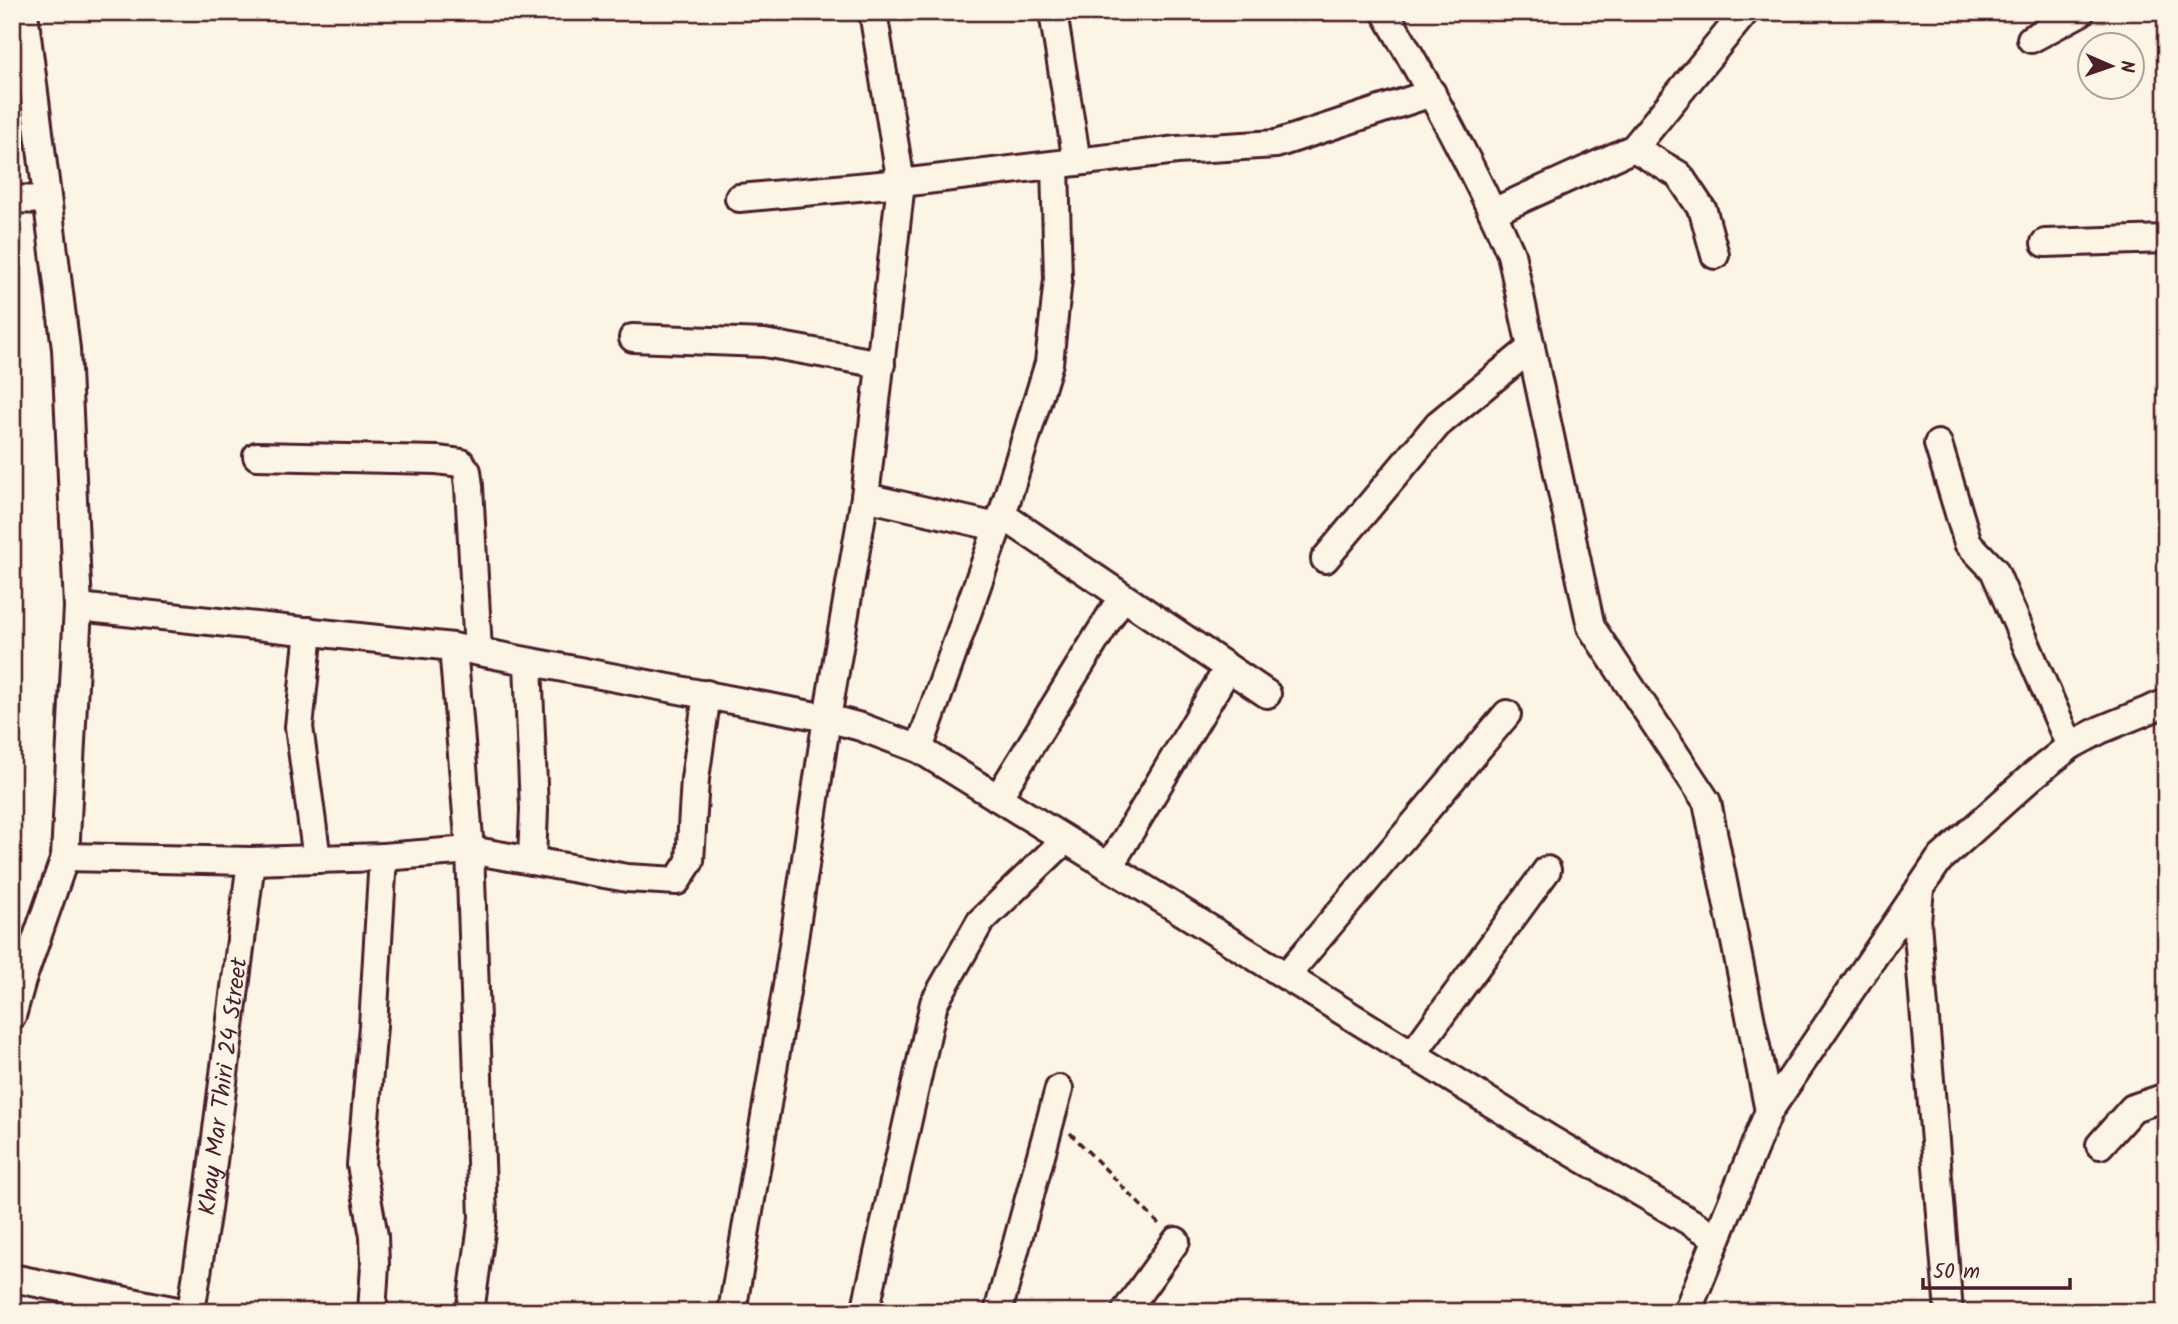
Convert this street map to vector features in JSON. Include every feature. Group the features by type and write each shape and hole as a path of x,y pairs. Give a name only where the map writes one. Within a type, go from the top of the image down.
{"street":[{"path":"12,1016 65,857 78,607 66,349 24,12"},
{"path":"732,1312 827,718 866,497 901,183 873,12"},
{"path":"919,749 1000,521 1048,363 1058,278 1066,164 1053,12"},
{"path":"1385,12 1432,93 1493,212 1511,254 1591,627 1707,802 1769,1111"},
{"path":"1493,212 1634,148 1745,12"},
{"path":"2031,39 2081,12"},
{"path":"739,198 901,183 1177,150 1276,144 1432,93"},
{"path":"1634,148 1679,175 1703,211 1715,255"},
{"path":"12,199 47,200"},
{"path":"2045,243 2166,239"},
{"path":"634,338 764,343 881,365"},
{"path":"1325,559 1438,424 1531,348"},
{"path":"1938,444 1968,543 1994,570 2070,746"},
{"path":"257,456 437,460 461,463 467,471 469,486 465,649 483,1218 470,1312"},
{"path":"866,497 1000,521 1122,597 1267,694"},
{"path":"998,798 1122,597"},
{"path":"78,607 465,649 827,718 861,727 919,749 1412,1055 1716,1237"},
{"path":"309,631 299,727 317,859"},
{"path":"528,663 534,809 532,861"},
{"path":"1109,867 1228,668"},
{"path":"65,857 251,861 383,857 470,850 627,878 677,881 690,861 695,779 707,694"},
{"path":"1687,1312 1769,1111 1939,860 2030,778 2070,746 2100,730 2166,703"},
{"path":"1286,976 1507,714"},
{"path":"865,1312 934,1003 980,922 1065,840"},
{"path":"372,1312 374,1236 361,1164 373,1026 383,857"},
{"name":"Khay Mar Thiri 24 Street","path":"191,1312 207,1209 251,861"},
{"path":"1412,1055 1547,870"},
{"path":"1920,887 1917,922 1949,1312"},
{"path":"2099,1145 2133,1108 2166,1097"},
{"path":"998,1312 1056,1102"},
{"path":"1125,1312 1176,1241"},
{"path":"12,1278 182,1312"}],"path":[{"path":"1056,1102 1176,1241"}]}
